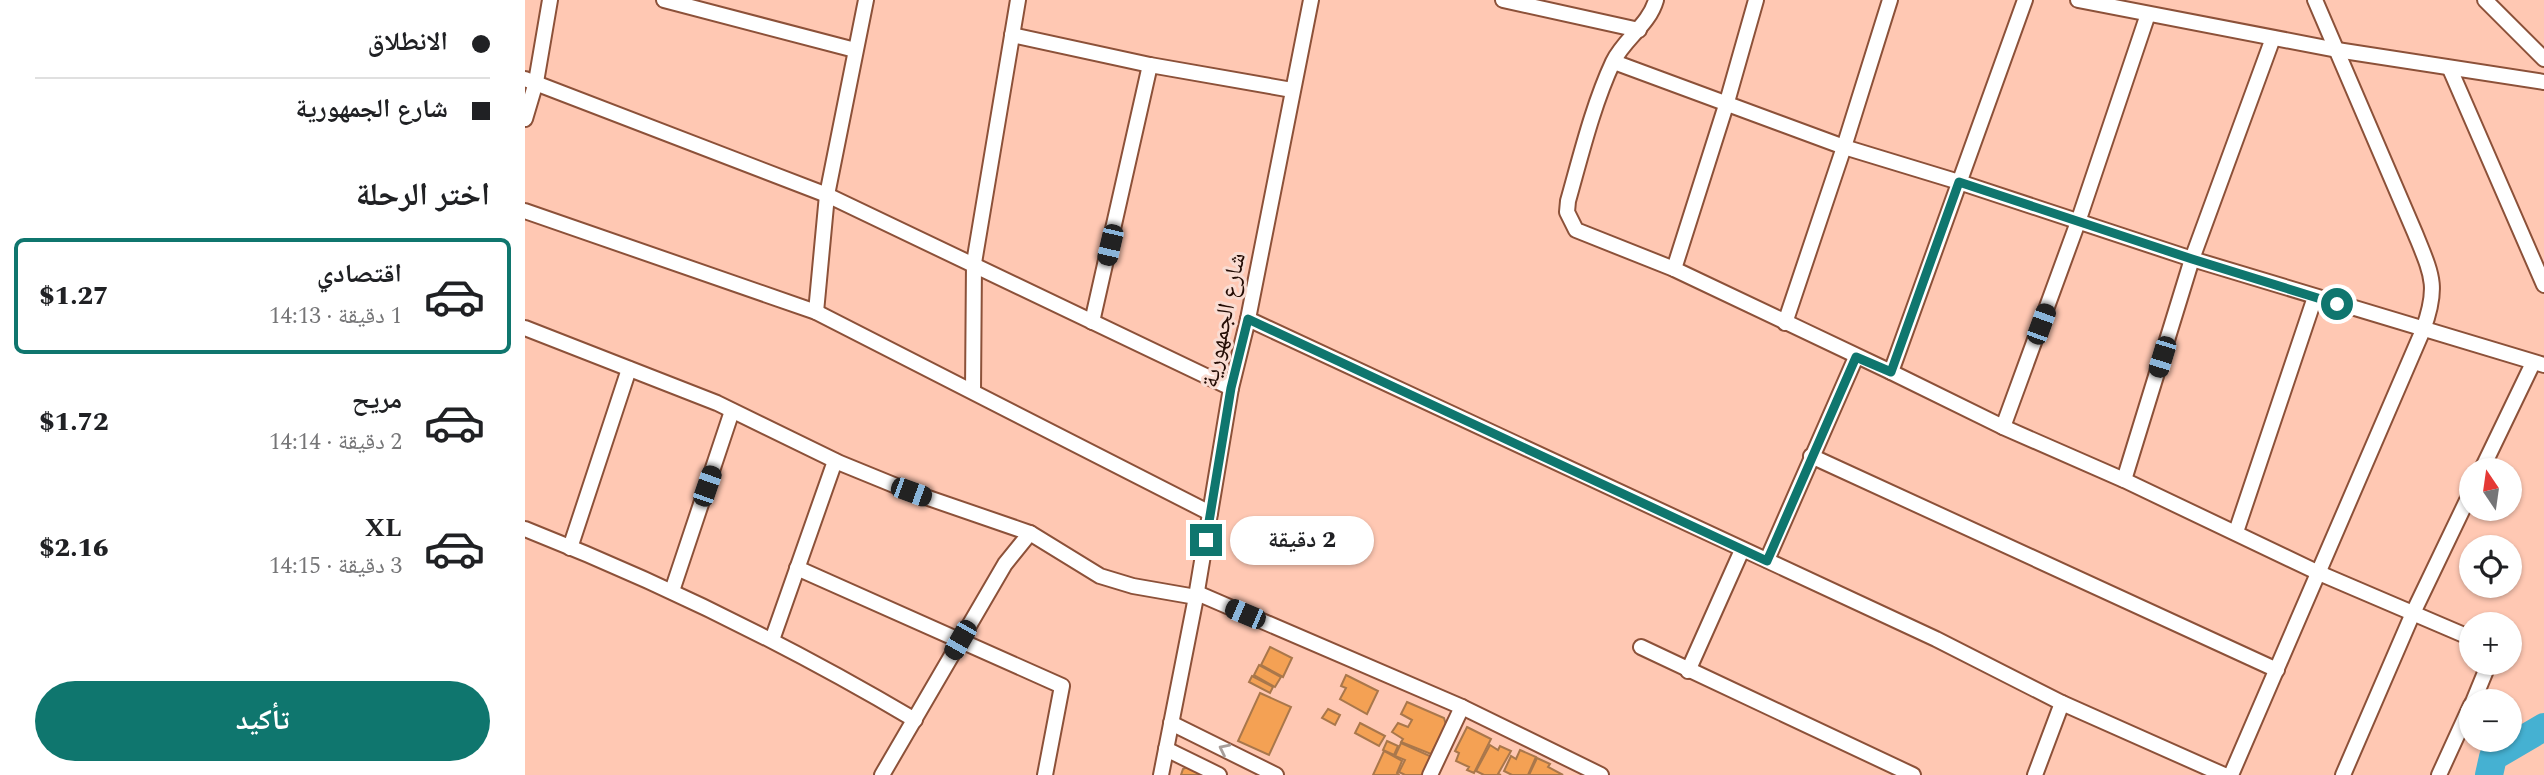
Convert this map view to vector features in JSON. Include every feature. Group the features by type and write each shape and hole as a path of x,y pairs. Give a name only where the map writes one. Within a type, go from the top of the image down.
{"street":[{"path":"525,119 530,81 550,0"},
{"path":"664,0 855,50"},
{"path":"816,312 827,195 866,0"},
{"path":"973,391 974,263 1018,0"},
{"name":"شارع الجمهورية","path":"1161,775 1196,595 1231,388 1248,319 1311,0"},
{"path":"1503,0 1639,30"},
{"path":"1656,0 1654,8 1639,30 1613,62 1587,137 1567,212 1576,230 1674,270 2003,427 2236,531 2319,573 2459,633"},
{"path":"1674,270 1727,102 1755,0"},
{"path":"1784,323 1844,147 1890,0"},
{"path":"1891,372 2025,0"},
{"path":"2078,0 2337,50 2544,82"},
{"path":"2231,775 2423,330 2434,295 2429,269 2387,163 2315,0"},
{"path":"2485,0 2544,59"},
{"path":"2003,427 2078,222 2148,14"},
{"path":"1012,35 1150,65 1292,90"},
{"path":"2124,480 2192,259 2273,38"},
{"path":"1613,62 1844,147 2315,298 2538,364 2488,458"},
{"path":"1092,322 1150,65"},
{"path":"2450,69 2544,285"},
{"path":"530,81 827,195 1231,388"},
{"path":"525,211 816,312 1210,513"},
{"path":"2236,531 2315,298"},
{"path":"1248,319 1936,639 2062,703 2224,775"},
{"path":"526,333 629,369 732,411 835,461 922,496 1030,533 1100,576 1133,586 1196,595 1462,707 1601,775"},
{"path":"1767,561 1856,357"},
{"path":"570,548 629,369"},
{"path":"672,591 732,411"},
{"path":"1811,456 2277,670"},
{"path":"772,640 835,461"},
{"path":"2343,775 2413,613 2459,517"},
{"path":"525,529 672,591 772,640 915,720"},
{"path":"883,775 1005,564 1030,533"},
{"path":"1688,671 1742,550"},
{"path":"797,568 1062,686 1045,775"},
{"path":"1641,647 1913,775"},
{"path":"2035,775 2062,703"},
{"path":"1430,775 1462,707"},
{"path":"1171,723 1276,775"},
{"path":"2439,775 2459,731"},
{"path":"1166,749 1219,775"}],"building":[{"path":"1270,647 1292,658 1283,677 1261,665"},
{"path":"1259,665 1281,677 1275,687 1254,675"},
{"path":"1346,675 1378,691 1367,714 1340,699 1346,688 1341,686"},
{"path":"1252,676 1273,687 1270,693 1249,682"},
{"path":"1260,693 1291,707 1269,755 1238,741"},
{"path":"1407,702 1444,718 1446,725 1431,754 1401,742 1403,739 1392,732 1398,723 1408,727 1412,720 1401,714"},
{"path":"1328,709 1340,715 1335,725 1322,718"},
{"path":"1360,723 1385,736 1379,746 1355,733"},
{"path":"1467,727 1491,739 1474,773 1467,770 1469,767 1456,761 1459,753 1455,751"},
{"path":"1387,741 1398,746 1394,755 1383,750"},
{"path":"1401,743 1432,757 1424,775 1405,775 1399,772 1405,760 1395,756"},
{"path":"1490,745 1498,750 1500,746 1511,751 1498,774 1501,775 1484,775 1476,771"},
{"path":"1520,750 1536,757 1528,775 1512,775 1504,771 1511,756 1516,759"},
{"path":"1384,751 1402,761 1397,773 1399,775 1373,775"},
{"path":"1537,758 1550,764 1548,767 1563,775 1529,775"},
{"path":"1193,764 1215,775 1181,775 1183,769"}],"waterway":[{"path":"2489,775 2493,757 2544,727"}],"route":[{"path":"1206,540 1231,388 1248,319 1767,561 1856,357 1891,372 1959,182 2337,304"}]}
